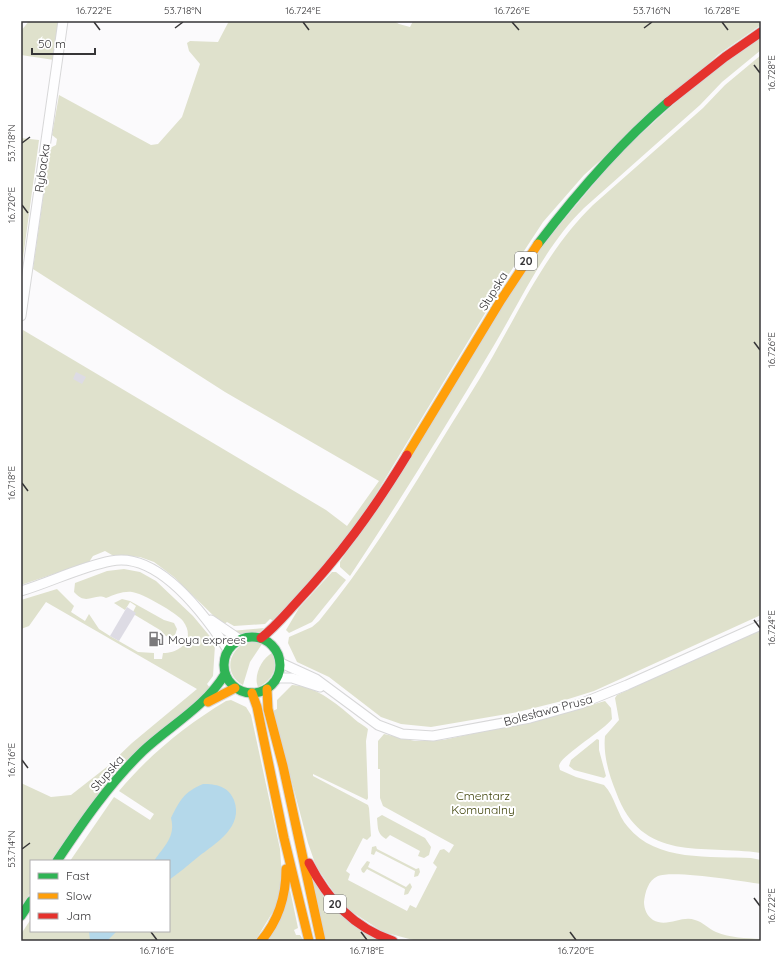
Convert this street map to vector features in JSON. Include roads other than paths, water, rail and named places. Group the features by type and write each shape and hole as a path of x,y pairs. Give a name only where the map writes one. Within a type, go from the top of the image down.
{"main road":[{"name":"Słupska","path":"261,638 311,588 348,546 365,523 513,280 556,220 600,168 650,119 705,72 761,32"},
{"name":"Słupska","path":"273,645 290,616 311,588"},
{"path":"250,636 261,638 273,645 277,650 281,663 278,678 267,689 252,693 235,688 225,674 224,661 228,650 239,640 250,636"},
{"name":"Słupska","path":"58,860 95,805 127,767 215,689 225,674"},
{"name":"Słupska","path":"189,713 235,688"},
{"name":"20","path":"267,689 268,710 283,766 300,844 323,889 339,909 358,924 393,941"},
{"path":"252,693 257,707 284,838 309,941"},
{"path":"261,941 273,925 284,900 287,882 284,838"},
{"path":"300,844 321,941"},
{"path":"21,916 30,902"}],"street":[{"name":"Rybacka","path":"21,316 63,21"},
{"path":"21,591 106,562 127,560 144,563 157,570 200,612 239,640"},
{"path":"200,612 228,650"},
{"name":"Bolesława Prusa","path":"281,663 316,679 368,719 392,732 423,737 444,735 530,718 580,704 608,694 761,624"},
{"name":"Bolesława Prusa","path":"278,678 292,678 305,681 334,692"}],"water":[{"path":"203,784 217,785 225,789 234,800 236,810 235,818 232,826 220,840 170,879 170,860 155,860 168,841 172,831 171,818 180,801 191,790"},
{"path":"89,932 116,932 107,941 90,941"}],"place":[{"name":"Moya exprees","path":"156,639"}],"park label":[{"name":"Cmentarz Komunalny","path":"483,802"}]}
